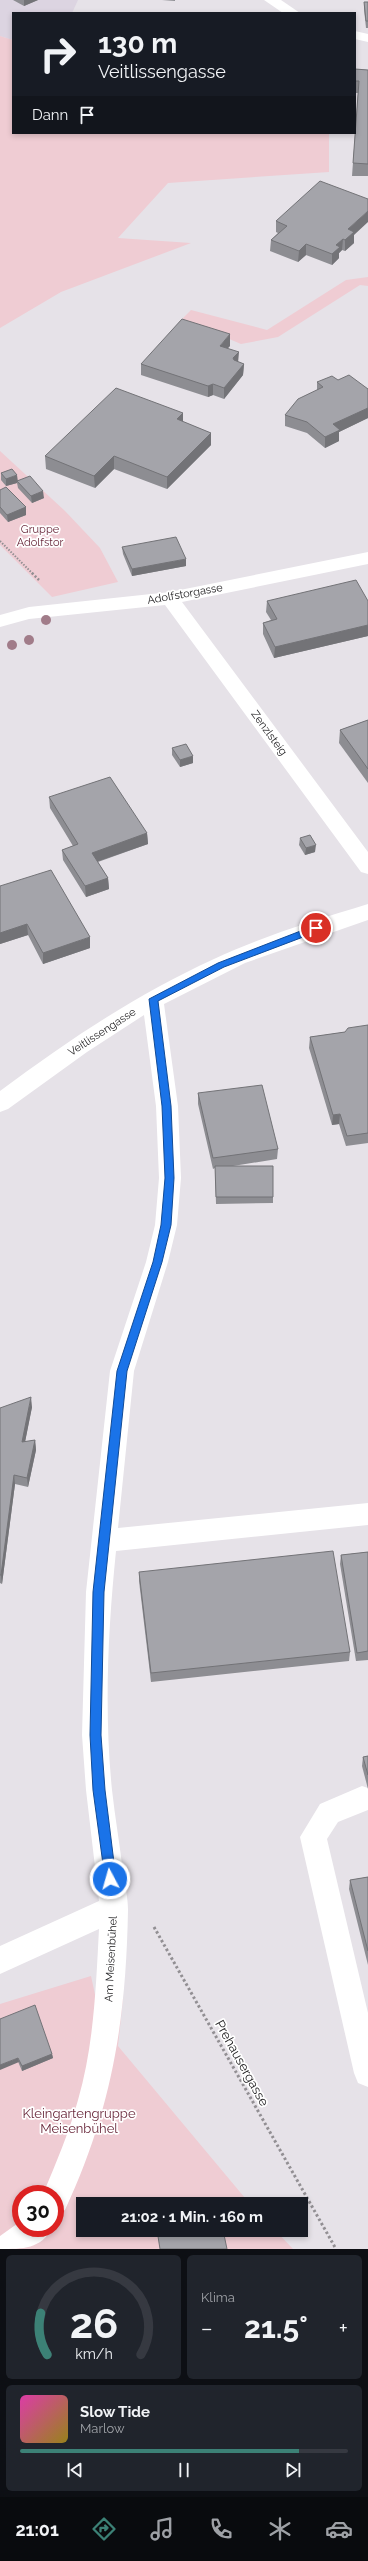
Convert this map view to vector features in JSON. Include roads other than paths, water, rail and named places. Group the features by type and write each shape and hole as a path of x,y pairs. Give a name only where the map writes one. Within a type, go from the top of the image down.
{"street":[{"path":"271,0 291,12"},
{"path":"356,35 368,38"},
{"name":"Adolfstorgasse","path":"0,621 29,613 170,598 368,558"},
{"name":"Zenzlsteig","path":"170,598 368,867"},
{"name":"Veitlissengasse","path":"0,1104 92,1037 153,999 221,965 303,932 368,912"},
{"name":"Am Meisenbühel","path":"62,2185 74,2159 93,2098 104,2047 109,1999 114,1908 99,1790 95,1735 99,1592 103,1541 122,1371 158,1262 166,1225 170,1178 166,1106 153,999"},
{"path":"103,1541 368,1514"},
{"path":"362,1799 329,1813 313,1836 368,2073"},
{"path":"0,1960 114,1908"},
{"path":"7,2249 24,2237"}],"park label":[{"name":"Gruppe Adolfstor","path":"40,535"},
{"name":"Kleingartengruppe Meisenbühel","path":"79,2120"}]}
